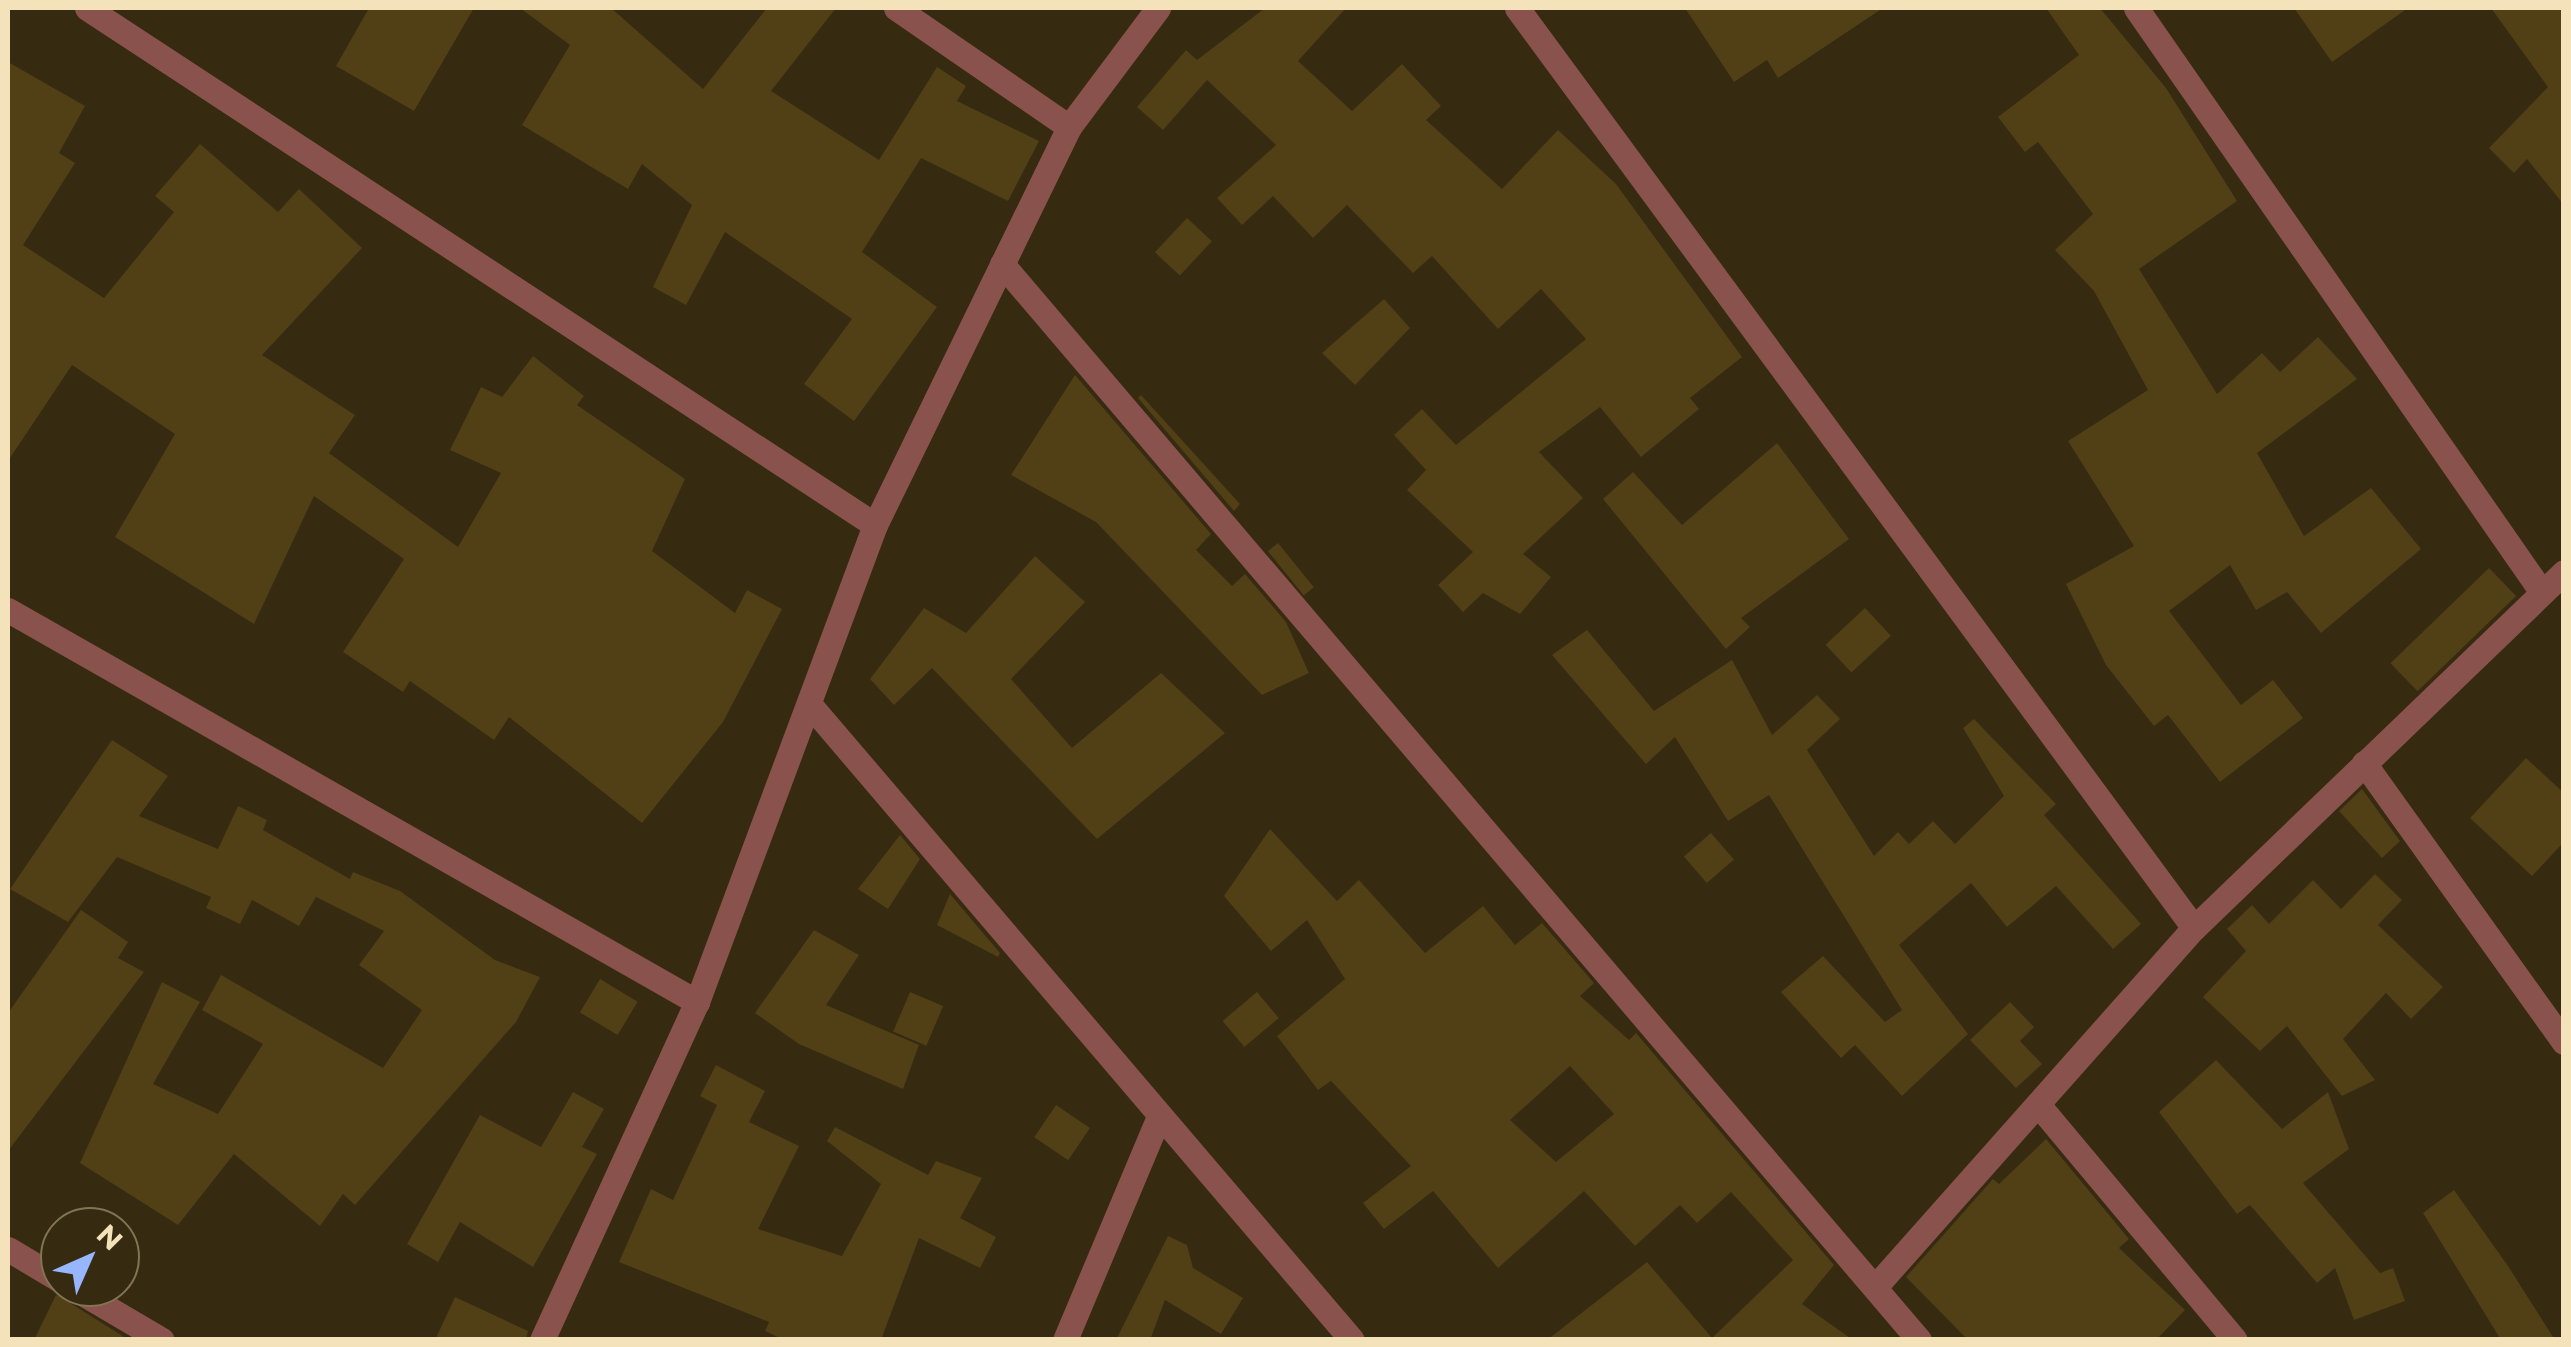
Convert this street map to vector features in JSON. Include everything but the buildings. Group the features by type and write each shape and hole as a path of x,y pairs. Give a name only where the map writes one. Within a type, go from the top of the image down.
{"street":[{"path":"86,8 874,526"},
{"path":"896,8 1068,127"},
{"path":"542,1340 697,1002 811,706 874,526 1068,127 1158,8"},
{"path":"1517,8 2194,928"},
{"path":"2136,8 2541,591"},
{"path":"1002,264 1920,1340"},
{"path":"1875,1287 2041,1108 2194,928 2564,572"},
{"path":"8,610 697,1002"},
{"path":"811,706 1158,1118 1352,1340"},
{"path":"2364,764 2564,1042"},
{"path":"2041,1108 2235,1340"},
{"path":"1065,1340 1158,1118"},
{"path":"8,1249 40,1268"},
{"path":"106,1307 162,1340"}]}
